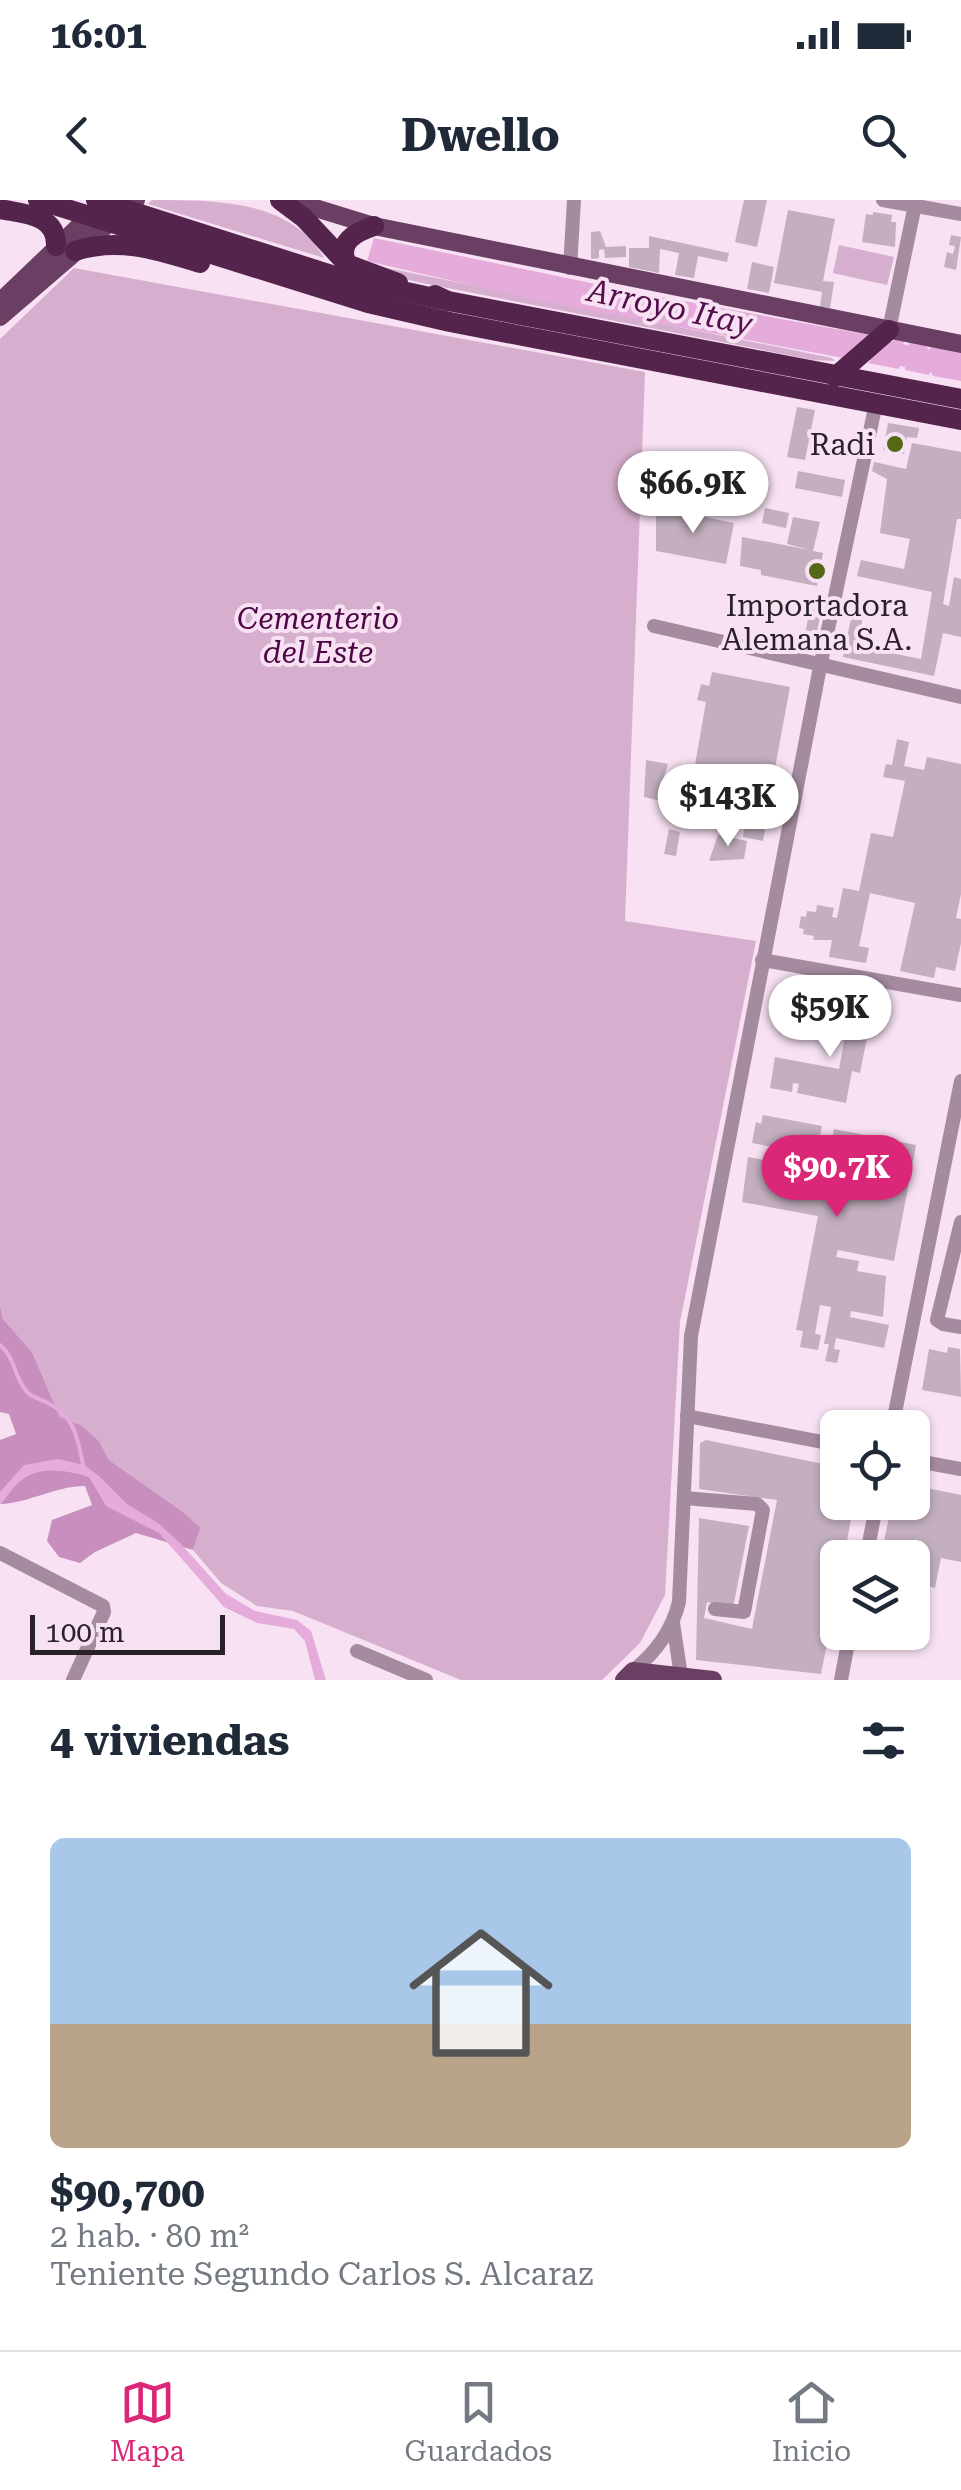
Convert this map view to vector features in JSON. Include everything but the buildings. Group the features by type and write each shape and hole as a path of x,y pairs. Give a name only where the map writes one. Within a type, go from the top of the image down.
{"highway":[{"path":"96,200 449,312 961,420"},
{"path":"280,200 304,218 347,264 449,312"},
{"path":"0,209 38,208 368,303 449,312 961,400"},
{"path":"38,208 66,248 129,244 390,316 449,312"},
{"path":"347,264 343,251 349,239 374,226"},
{"path":"835,376 889,330"}],"main road":[{"path":"38,208 58,212 70,200"},
{"path":"0,317 108,200"},
{"path":"0,302 66,248 136,200"},
{"path":"288,200 374,226 570,268 961,344"},
{"path":"629,1675 714,1680"}],"street":[{"path":"570,268 574,200"},
{"path":"883,200 961,214"},
{"path":"889,330 916,203"},
{"path":"670,1677 678,1602 692,1336 762,960 876,404"},
{"path":"654,626 961,698"},
{"path":"762,960 961,995"},
{"path":"896,1410 961,1080"},
{"path":"961,1222 937,1320 961,1327"},
{"path":"687,1416 820,1442"},
{"path":"930,1463 961,1469"},
{"path":"684,1498 757,1504 763,1510 744,1612 716,1610"},
{"path":"0,1554 99,1603 104,1612 73,1680"},
{"path":"629,1675 658,1648 673,1623"},
{"path":"357,1650 426,1680"},
{"path":"841,1680 847,1650"}],"green space":[{"path":"152,200 226,203 272,214 310,239 324,258 148,204"},
{"path":"839,245 894,257 887,285 833,273"},
{"path":"372,265 835,361 813,360 417,282 386,274"},
{"name":"Cementerio del Este","path":"74,268 645,372 625,921 756,941 680,1322 665,1595 640,1643 602,1680 461,1680 293,1611 257,1606 221,1583 193,1550 199,1528 183,1512 109,1460 99,1441 81,1425 60,1417 32,1352 3,1319 0,339"}],"shaded area":[{"path":"0,1304 3,1319 32,1352 60,1417 81,1425 99,1441 109,1460 200,1528 193,1550 136,1533 80,1563 59,1557 47,1541 52,1520 92,1505 85,1486 0,1504 0,1440 16,1434 9,1414 0,1412"}],"water":[{"path":"374,238 869,335 843,358 531,299 367,261"},
{"path":"894,340 904,340 899,369 868,363"},
{"path":"909,342 927,346 932,371 930,346 961,353 961,381 933,376 930,371 929,375 905,370"},
{"path":"58,1459 84,1465 127,1504 158,1523 226,1594 255,1611 297,1620 311,1631 326,1680 315,1680 305,1641 294,1629 257,1623 224,1607 159,1533 106,1506 89,1477 41,1471 24,1478 0,1505 0,1492 24,1465"}],"waterway":[{"name":"Arroyo Itay","path":"871,349 961,367"},
{"path":"0,1345 27,1392 58,1409 70,1423 84,1468"}],"place":[{"name":"Radi","path":"895,444"},
{"name":"Importadora Alemana S.A.","path":"817,571"}]}
